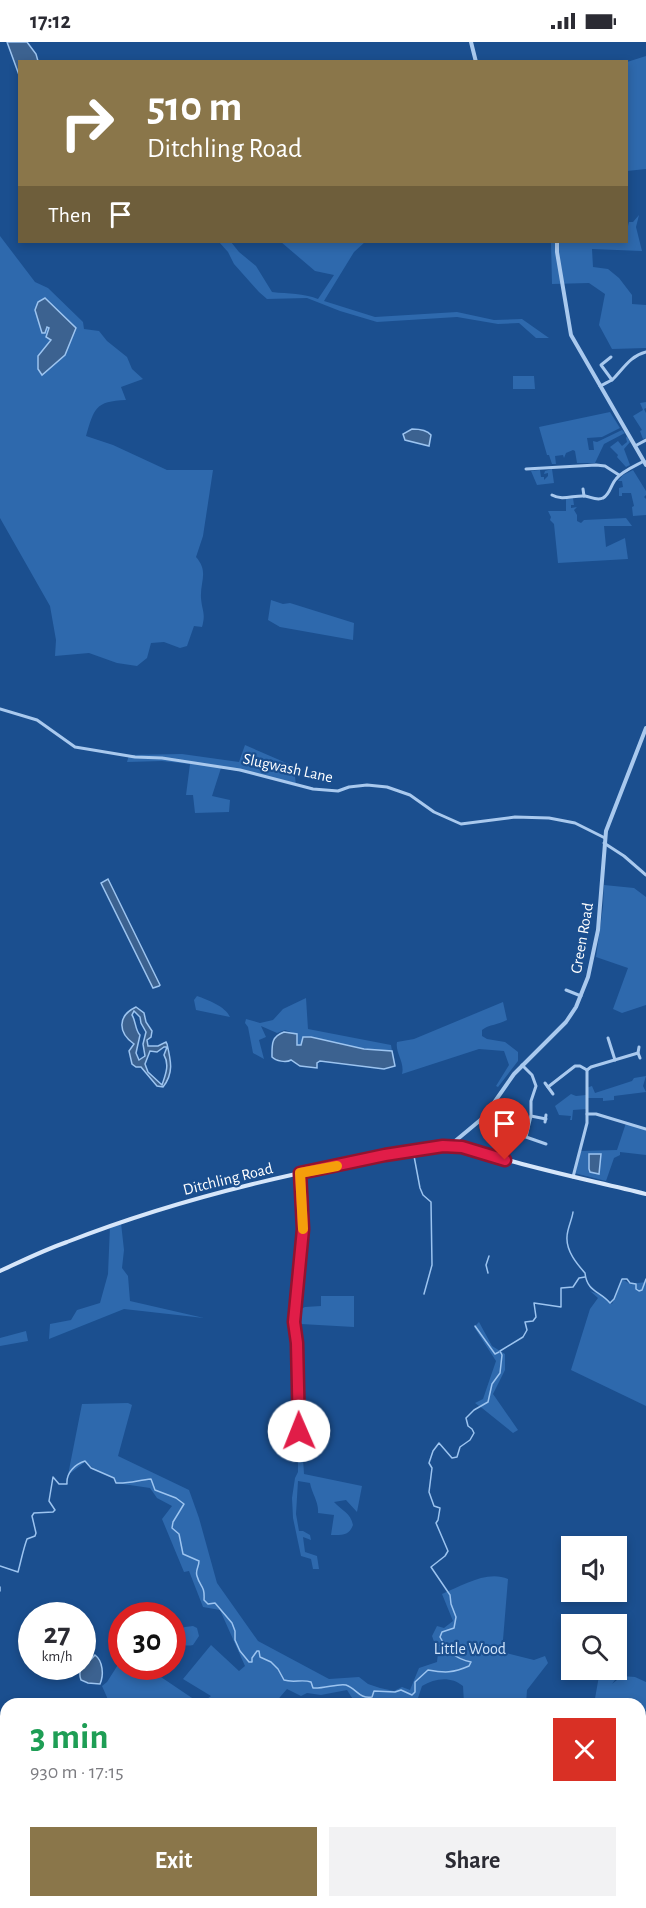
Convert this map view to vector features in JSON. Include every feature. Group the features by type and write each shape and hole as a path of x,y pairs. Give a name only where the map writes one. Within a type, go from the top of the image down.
{"main road":[{"name":"Ditchling Road","path":"0,1271 66,1242 168,1207 268,1180 385,1155 443,1146 479,1151 646,1194"}],"street":[{"path":"471,42 476,60"},
{"path":"554,502 554,496 584,496 598,499 607,495 619,475 645,463 571,335 557,243"},
{"path":"600,386 612,380 636,355 646,352"},
{"path":"611,357 601,365 612,380"},
{"path":"635,447 646,440"},
{"path":"526,469 596,465 605,466 619,475"},
{"path":"583,489 584,496"},
{"path":"607,495 610,499"},
{"name":"Slugwash Lane","path":"0,709 37,720 75,747 135,757 162,758 201,764 256,774 325,791 338,791 367,785 387,787 410,795 434,812 461,824 515,817 549,818 575,823 604,840 646,875"},
{"name":"Green Road","path":"452,1146 484,1117 504,1086 522,1065 566,1022 581,996 594,956 598,930 604,840 646,728"},
{"path":"566,990 581,996"},
{"path":"608,1038 615,1060"},
{"path":"639,1047 640,1058"},
{"path":"587,1070 638,1053"},
{"path":"522,1065 532,1075 536,1086 531,1101 531,1116 526,1137 546,1144"},
{"path":"548,1087 575,1066 587,1070"},
{"path":"573,1177 587,1124 587,1070"},
{"path":"545,1083 553,1094"},
{"path":"587,1114 596,1114 643,1129 642,1123"},
{"path":"531,1116 546,1118"},
{"path":"299,1431 297,1343 294,1322 303,1229 300,1173"}],"green space":[{"path":"646,56 646,169 628,171 628,62"},
{"path":"639,215 636,227 642,251 592,249 593,267 608,269 619,278 632,295 632,304 646,305 646,348 612,349 599,325 605,294 589,283 552,284 551,243 628,243 628,226 629,222 633,222"},
{"path":"0,236 35,282 48,288 83,322 84,329 99,331 107,341 127,357 132,369 143,379 121,387 126,400 108,402 97,408 86,436 113,445 167,470 213,470 203,536 196,557 203,572 202,627 194,626 187,646 180,648 164,642 151,643 147,658 137,666 117,663 89,653 55,656 56,640 50,606 0,518","holes":["35,310 76,328 47,327 42,333"]},
{"path":"220,243 232,243 256,266 272,292 318,299 334,275 315,271 282,243 364,243 354,252 324,301 375,317 457,312 494,320 522,319 549,338 536,338 519,323 498,324 457,317 377,322 307,298 267,299 234,264"},
{"path":"513,376 534,376 535,389 513,389"},
{"path":"646,402 644,409 646,438 643,439 640,431 642,430 633,416 643,410 640,403"},
{"path":"610,412 620,428 602,437 587,438 589,450 594,450 593,441 597,442 622,430 625,433 604,444 595,463 577,463 573,450 566,453 564,458 563,455 555,456 556,464 552,464 539,427"},
{"path":"627,436 630,442 624,449 630,465 626,467 610,447 618,441 622,446 627,442"},
{"path":"552,469 554,483 537,485 531,471 540,470 544,480 548,476 548,473 544,474 545,471"},
{"path":"633,470 646,491 644,497 646,515 633,516 632,507 634,506 631,493 622,493 622,496 619,496 619,488 623,487 622,481 618,481 623,475"},
{"path":"573,498 574,505 571,505 571,508 577,507 574,510 577,521 581,523 584,520 626,518 632,526 604,526 606,547 625,538 628,559 558,563 554,524 550,520 548,511 566,511 566,499"},
{"path":"271,600 283,604 290,603 354,623 353,640 280,627 268,620"},
{"path":"245,745 291,765 296,785 256,774 221,768 212,796 230,800 229,812 195,813 193,795 186,795 190,764 162,761 127,762 129,755 182,754 239,762"},
{"path":"604,885 634,888 646,897 646,1005 622,1013 613,1009 628,968 596,957"},
{"path":"197,996 220,1007 230,1017 196,1010 194,1000"},
{"path":"306,998 308,1029 391,1045 392,1051 364,1049 311,1037 303,1037 301,1045 297,1045 296,1034 285,1030 277,1033 261,1026 266,1037 259,1040 264,1059 253,1053 246,1019 260,1023 273,1020 283,1009"},
{"path":"503,1002 507,1020 482,1030 482,1036 505,1042 518,1052 518,1061 498,1087 496,1086 509,1065 504,1051 479,1049 402,1074 397,1042 414,1039"},
{"path":"646,1076 643,1086 646,1092 614,1096 614,1100 603,1101 603,1098 587,1098 587,1109 573,1110 572,1120 570,1120 571,1116 559,1115 555,1106 571,1094 586,1095 586,1088 592,1086 595,1093 632,1081 634,1078"},
{"path":"626,1123 646,1129 646,1155 620,1152 620,1155 614,1158 606,1181 574,1173 581,1151 617,1150"},
{"path":"121,1223 124,1250 122,1268 128,1276 130,1301 204,1318 124,1309 49,1339 50,1324 71,1320 77,1310 100,1303 108,1274 110,1226"},
{"path":"622,1279 630,1284 646,1282 646,1406 571,1370 590,1309 598,1298 590,1291 603,1296 612,1304"},
{"path":"321,1296 354,1296 354,1327 301,1324 302,1317 296,1316 297,1311 305,1307 321,1306"},
{"path":"479,1322 492,1346 505,1354 505,1370 493,1394 518,1430 513,1433 475,1403 483,1399 496,1361 474,1327"},
{"path":"26,1331 28,1341 0,1346 0,1338"},
{"name":"Little Wood","path":"128,1403 132,1405 118,1456 189,1490 217,1583 258,1641 329,1679 359,1677 368,1684 380,1688 394,1691 402,1687 410,1690 419,1668 437,1662 438,1653 432,1636 437,1626 444,1628 453,1621 442,1594 475,1580 492,1576 508,1579 502,1652 534,1660 545,1656 548,1663 527,1690 526,1698 464,1698 463,1686 443,1679 422,1686 418,1698 352,1698 347,1690 321,1695 307,1693 301,1696 287,1689 279,1698 208,1698 211,1696 185,1680 211,1645 239,1671 245,1666 220,1610 203,1607 189,1571 184,1572 162,1519 172,1506 157,1498 150,1488 116,1483 114,1478 85,1462 68,1475 82,1404"},
{"path":"298,1458 303,1458 304,1474 362,1486 357,1512 346,1500 334,1502 348,1515 353,1525 347,1533 331,1535 334,1515 318,1513 310,1483 298,1481 296,1514 299,1531 310,1535 311,1540 303,1537 305,1552 317,1556 319,1569 313,1569 311,1559 301,1556 293,1518 292,1498 298,1472"},
{"path":"186,1627 197,1628 199,1636 193,1645 186,1646"},
{"path":"627,1676 646,1682 646,1698 595,1698 598,1680 615,1680 612,1684 617,1680 627,1680"},
{"path":"108,1680 165,1680 192,1698 107,1698 102,1686"}],"shaded area":[{"path":"7,42 27,42 36,54 38,60 18,60 18,72"},
{"path":"45,298 76,328 65,355 42,375 38,369 38,356 51,340 46,337 49,328 47,327 45,333 42,333 35,310 38,302"},
{"path":"412,429 423,430 431,435 429,446 405,440 403,434"},
{"path":"108,879 159,986 153,988 101,883"},
{"path":"136,1007 144,1013 146,1022 152,1031 151,1037 147,1040 148,1046 158,1046 166,1042 167,1044 170,1072 163,1087 157,1086 141,1067 132,1064 129,1051 134,1044 125,1035 122,1025 125,1015","holes":["134,1011 140,1017 146,1032 143,1044 145,1056 139,1060 136,1053 140,1035 132,1015","167,1047 164,1055 167,1067 162,1085 148,1072 145,1064 150,1051 157,1052"]},
{"path":"284,1032 297,1034 297,1045 301,1045 303,1037 311,1037 364,1049 392,1051 395,1066 384,1069 320,1061 317,1063 317,1068 300,1066 291,1060 278,1060 272,1057 272,1045 274,1039"},
{"path":"589,1154 601,1154 599,1174 590,1172"},
{"path":"96,1656 102,1668 100,1684 81,1680 96,1680"}],"waterway":[{"path":"414,1156 420,1188 423,1195 431,1202 432,1265 424,1294"},
{"path":"573,1212 567,1234 568,1247 585,1273 591,1288 610,1303 622,1279 636,1284 636,1289 639,1291 642,1290 646,1279"},
{"path":"488,1273 486,1265 489,1256"},
{"path":"0,1566 18,1572 27,1539 35,1536 36,1533 32,1516 34,1513 55,1510 49,1501 53,1477 59,1484 67,1484 72,1470 85,1461 91,1468 114,1478 116,1483 151,1479 155,1490 176,1498 184,1504 172,1528 179,1534 183,1554 199,1561 197,1574 203,1589 204,1600 208,1604 215,1603 232,1623 235,1640 249,1662 252,1662 252,1658 259,1651 260,1657 271,1662 284,1680 311,1682 313,1688 346,1685 368,1697 372,1697 374,1691 401,1690 412,1695 415,1692 415,1682 428,1670 453,1671 469,1666 471,1662 460,1659 452,1653 440,1637 442,1632 454,1628 456,1617 450,1595 431,1567 448,1551 436,1523 440,1508 434,1506 429,1492 432,1468 429,1463 433,1451 439,1443 452,1458 457,1457 460,1447 470,1440 474,1433 468,1426 466,1418 488,1402 492,1384 500,1373 502,1355 500,1351 523,1337 527,1330 525,1322 533,1321 536,1317 534,1303 561,1307 561,1288 573,1287 579,1278 585,1277"},
{"path":"475,1326 495,1354 499,1352"}],"slow traffic":[{"path":"303,1229 300,1173 337,1166"}],"route":[{"path":"299,1431 297,1343 294,1322 303,1229 300,1173 385,1155 443,1146 462,1147 505,1160"}]}
